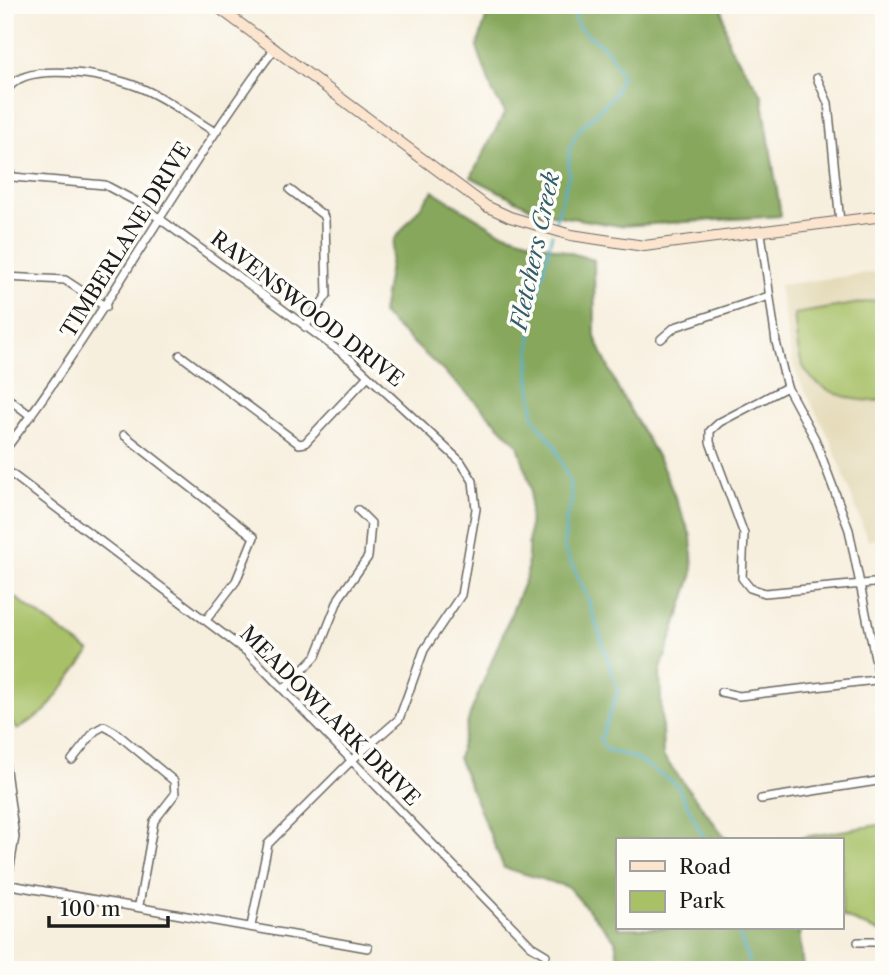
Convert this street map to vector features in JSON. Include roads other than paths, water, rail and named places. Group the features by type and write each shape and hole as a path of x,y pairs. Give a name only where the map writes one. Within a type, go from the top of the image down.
{"street":[{"path":"215,5 486,206 537,225 570,235 644,246 884,215"},
{"name":"TIMBERLANE DRIVE","path":"5,450 106,307 215,132 275,48"},
{"name":"RAVENSWOOD DRIVE","path":"215,132 135,86 71,71 22,76 13,81 8,89 7,167 13,177 105,185 162,218 368,376 461,462 473,481 475,509 461,595 424,650 399,719 352,760 268,844 251,926"},
{"path":"817,78 828,103 840,222"},
{"path":"290,190 325,220 327,295 305,327"},
{"path":"761,233 776,342 787,387 816,439 849,530 882,679 884,702"},
{"path":"5,277 65,281 106,307"},
{"path":"661,338 674,327 769,296"},
{"path":"180,355 299,444 305,443 368,376"},
{"path":"787,387 720,422 710,431 710,442 744,534 742,578 750,589 765,593 884,582"},
{"path":"5,396 31,416"},
{"path":"124,435 254,537 236,581 206,620"},
{"name":"MEADOWLARK DRIVE","path":"5,469 138,573 247,652 531,946 546,955"},
{"path":"284,689 316,656 339,598 369,557 371,523 358,510"},
{"path":"721,692 739,696 882,679"},
{"path":"72,760 95,732 104,726 174,781 175,794 154,821 139,905"},
{"path":"5,763 15,837 6,884 139,905 368,948"},
{"path":"761,799 884,780"},
{"path":"858,942 884,942"}],"waterway":[{"name":"Fletchers Creek","path":"554,227 569,175 569,150 578,131 614,95 622,75 607,49 579,28 570,5"},
{"name":"Fletchers Creek","path":"552,234 532,320 529,371 534,419 554,444 569,480 572,500 566,520 564,548 587,596 618,691 600,740 607,750 635,758 677,785 704,838"},
{"name":"Fletchers Creek","path":"738,930 752,970"}]}
